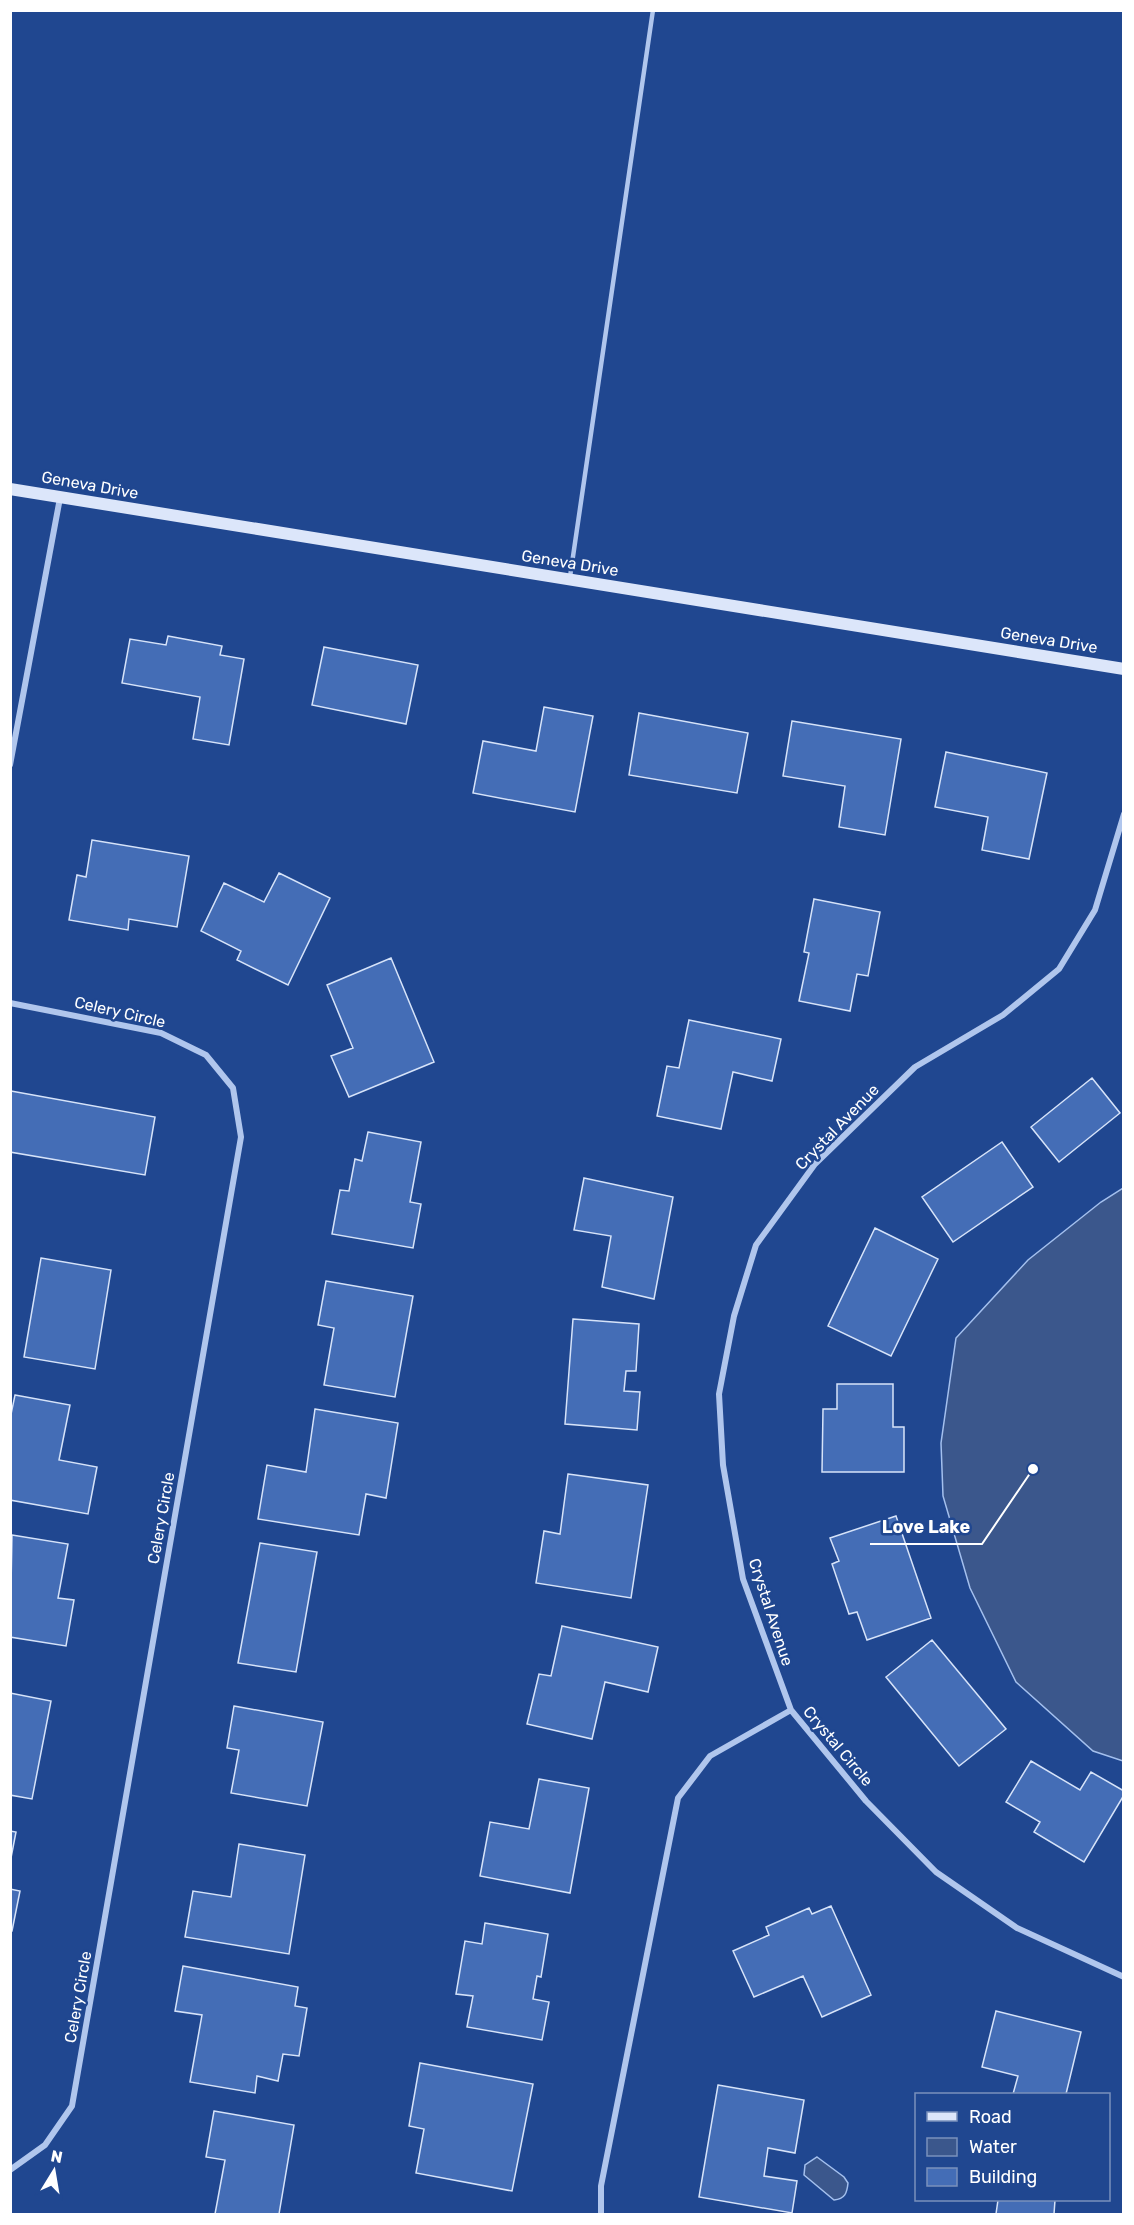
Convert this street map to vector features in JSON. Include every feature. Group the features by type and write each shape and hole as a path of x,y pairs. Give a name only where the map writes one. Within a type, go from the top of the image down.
{"main road":[{"name":"Geneva Drive","path":"10,489 1124,669"}],"street":[{"path":"10,765 60,498"},
{"name":"Crystal Avenue","path":"790,1710 743,1579 723,1466 719,1394 734,1316 756,1245 815,1164 915,1067 1003,1014 1059,969 1095,910 1124,814"},
{"name":"Celery Circle","path":"10,1003 161,1033 206,1055 233,1088 241,1137 72,2106 45,2145 10,2170"},
{"name":"Crystal Circle","path":"601,2214 601,2186 678,1798 710,1756 790,1710 866,1801 936,1872 1017,1928 1124,1977"}],"lane":[{"path":"570,580 653,10"}],"water":[{"path":"1123,1188 1123,1761 1093,1751 1016,1682 970,1588 943,1496 941,1443 956,1338 1028,1260 1101,1202"},
{"path":"817,2157 844,2177 848,2183 843,2197 834,2200 804,2175 805,2165"}],"building":[{"path":"168,636 222,646 220,655 244,659 229,745 193,739 200,697 122,683 130,639 166,645"},
{"path":"324,647 418,665 406,724 312,705"},
{"path":"544,707 593,716 575,812 473,793 483,741 536,751"},
{"path":"639,713 748,733 737,793 629,775"},
{"path":"792,721 901,739 885,835 839,827 845,786 783,776"},
{"path":"946,752 1047,773 1029,859 982,850 988,817 935,807"},
{"path":"92,840 189,856 177,927 129,919 128,930 69,920 77,875 86,877"},
{"path":"279,873 330,898 288,985 237,960 241,951 201,931 224,883 264,902"},
{"path":"814,899 880,912 868,976 857,974 850,1011 799,1001 809,953 804,952"},
{"path":"391,958 434,1062 349,1097 331,1056 353,1048 327,985"},
{"path":"689,1020 781,1039 772,1081 733,1072 721,1129 657,1116 667,1066 679,1068"},
{"path":"1092,1078 1120,1113 1059,1162 1031,1127"},
{"path":"11,1091 155,1117 145,1175 10,1152"},
{"path":"368,1132 421,1142 410,1202 421,1204 413,1248 332,1234 340,1190 349,1191 355,1159 362,1161"},
{"path":"1002,1142 1033,1187 953,1242 922,1197"},
{"path":"584,1178 673,1197 654,1299 602,1287 611,1236 574,1230"},
{"path":"875,1228 938,1259 891,1356 828,1326"},
{"path":"41,1258 111,1270 95,1369 24,1357"},
{"path":"326,1281 413,1296 395,1397 324,1385 334,1328 318,1325"},
{"path":"573,1319 639,1324 636,1371 626,1371 624,1391 640,1392 637,1430 565,1424"},
{"path":"837,1384 893,1384 893,1427 904,1427 904,1472 822,1472 823,1409 837,1409"},
{"path":"15,1395 70,1405 59,1460 97,1467 88,1514 10,1500 10,1419"},
{"path":"315,1409 398,1423 386,1498 366,1494 359,1535 258,1519 267,1465 306,1472"},
{"path":"568,1474 648,1485 631,1598 536,1583 544,1531 560,1534"},
{"path":"896,1516 931,1618 867,1640 857,1612 849,1614 832,1564 839,1561 830,1538"},
{"path":"12,1535 68,1544 58,1598 74,1600 66,1646 10,1637"},
{"path":"260,1543 317,1552 296,1672 238,1663"},
{"path":"562,1626 658,1647 648,1692 605,1682 592,1739 527,1724 539,1674 551,1676"},
{"path":"932,1640 1006,1729 959,1766 886,1677"},
{"path":"10,1693 51,1701 32,1799 10,1795"},
{"path":"234,1706 323,1722 307,1806 231,1793 239,1750 227,1748"},
{"path":"1031,1761 1080,1790 1091,1772 1124,1791 1124,1795 1084,1862 1034,1832 1040,1822 1006,1802"},
{"path":"539,1779 589,1788 570,1893 480,1876 490,1822 529,1829"},
{"path":"10,1831 16,1832 10,1863"},
{"path":"239,1844 305,1855 289,1954 185,1937 193,1891 231,1897"},
{"path":"10,1889 20,1891 12,1931 10,1931"},
{"path":"831,1906 871,1995 822,2017 803,1976 754,1997 733,1951 769,1935 766,1927 809,1908 812,1914"},
{"path":"485,1923 548,1934 541,1977 537,1976 533,1999 549,2002 542,2040 467,2027 473,1996 456,1994 465,1941 482,1944"},
{"path":"183,1966 298,1987 295,2006 307,2008 299,2056 283,2054 278,2081 257,2076 255,2093 190,2082 202,2015 175,2011"},
{"path":"996,2011 1081,2032 1066,2093 1013,2093 1018,2076 982,2067"},
{"path":"420,2063 533,2084 512,2191 416,2173 424,2129 409,2126"},
{"path":"718,2085 804,2100 795,2153 768,2148 764,2176 797,2181 792,2213 699,2197"},
{"path":"214,2111 294,2125 279,2214 215,2214 225,2160 206,2157"},
{"path":"998,2201 1055,2201 1054,2214 996,2214"}],"place":[{"name":"Love Lake","path":"1033,1469"}]}
